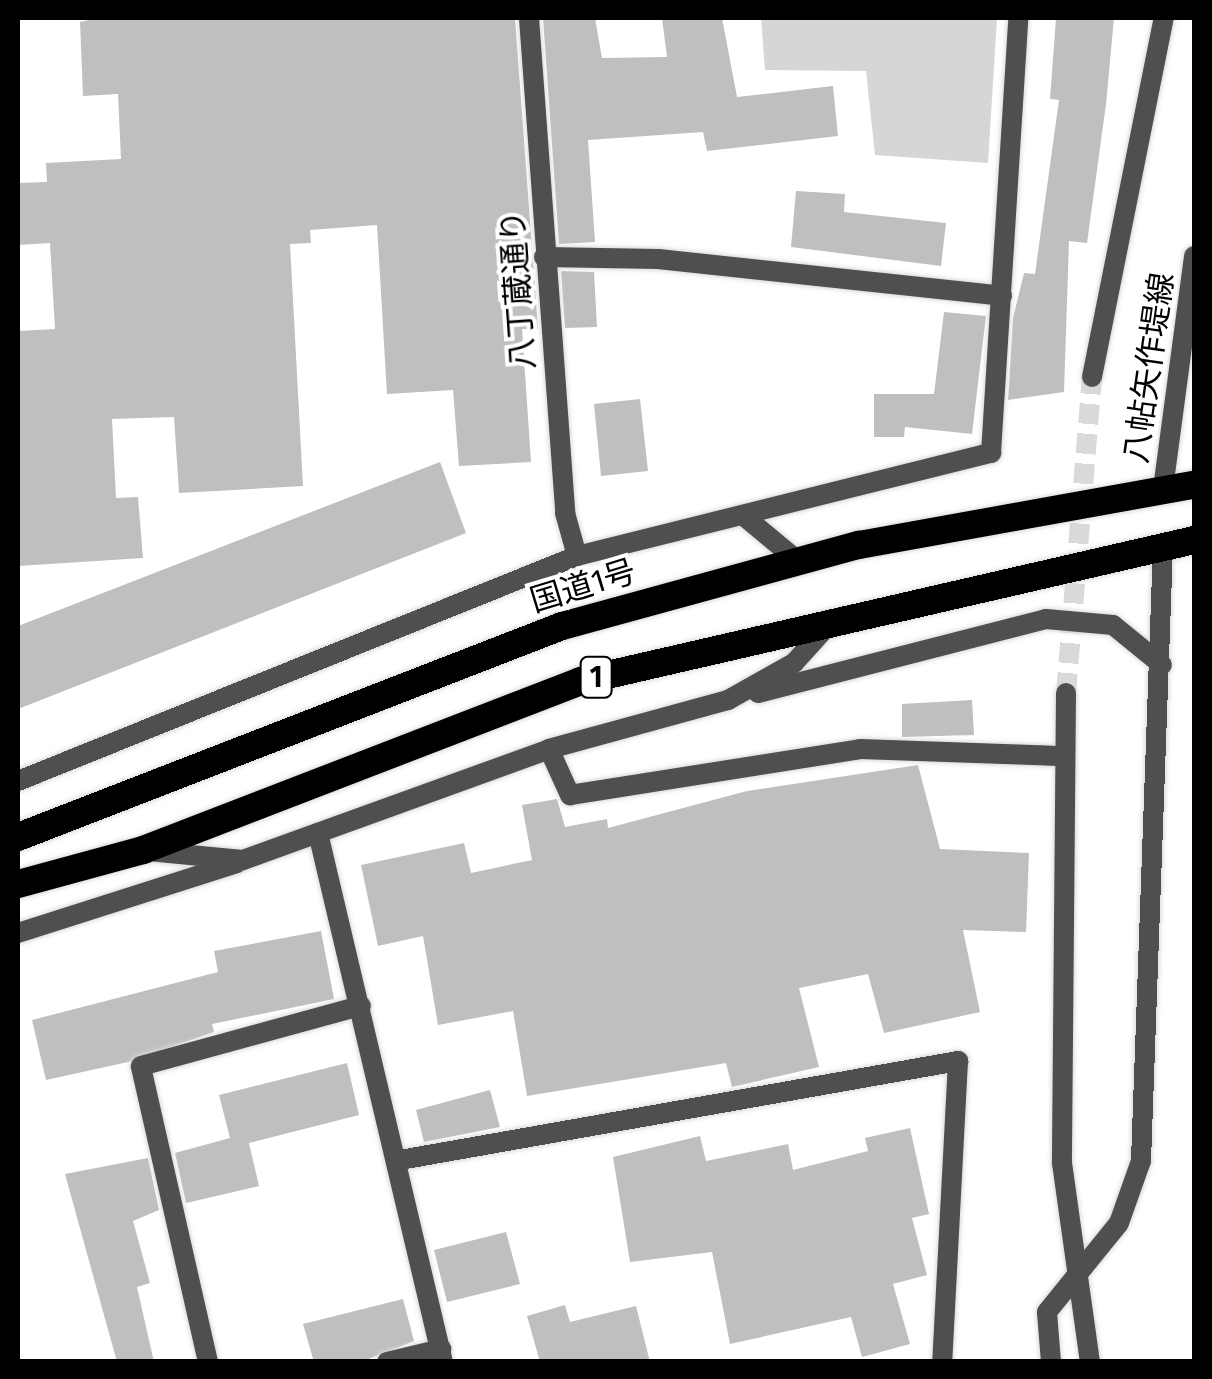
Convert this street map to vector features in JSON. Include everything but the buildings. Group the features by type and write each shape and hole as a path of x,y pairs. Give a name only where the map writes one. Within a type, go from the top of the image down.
{"highway":[{"name":"国道1号","path":"18,837 562,626 798,561 1194,485"},
{"name":"1","path":"18,884 143,850 580,681 834,618 1194,540"}],"street":[{"name":"八丁蔵通り","path":"529,18 564,512 577,556"},
{"path":"18,781 577,556 991,453 1018,18"},
{"path":"1092,378 1164,18"},
{"name":"八帖矢作堤線","path":"1163,489 1194,256"},
{"path":"544,257 658,260 1002,296"},
{"path":"744,517 798,561"},
{"path":"1051,1362 1048,1312 1120,1223 1141,1161 1162,665 1163,545"},
{"path":"728,700 794,663 834,618"},
{"path":"18,933 243,860 550,750 1046,619 1113,625 1162,665"},
{"path":"1066,693 1062,1163 1074,1282 1090,1362"},
{"path":"550,750 570,795 860,749 1065,756"},
{"path":"318,833 400,1160 442,1355 387,1362"},
{"path":"143,850 243,860"},
{"path":"208,1362 141,1066 361,1006"},
{"path":"400,1160 958,1061 942,1362"}],"shaded area":[{"path":"761,18 997,18 988,163 875,155 866,71 765,70"}],"tunnel":[{"path":"1066,693 1092,377"}]}
